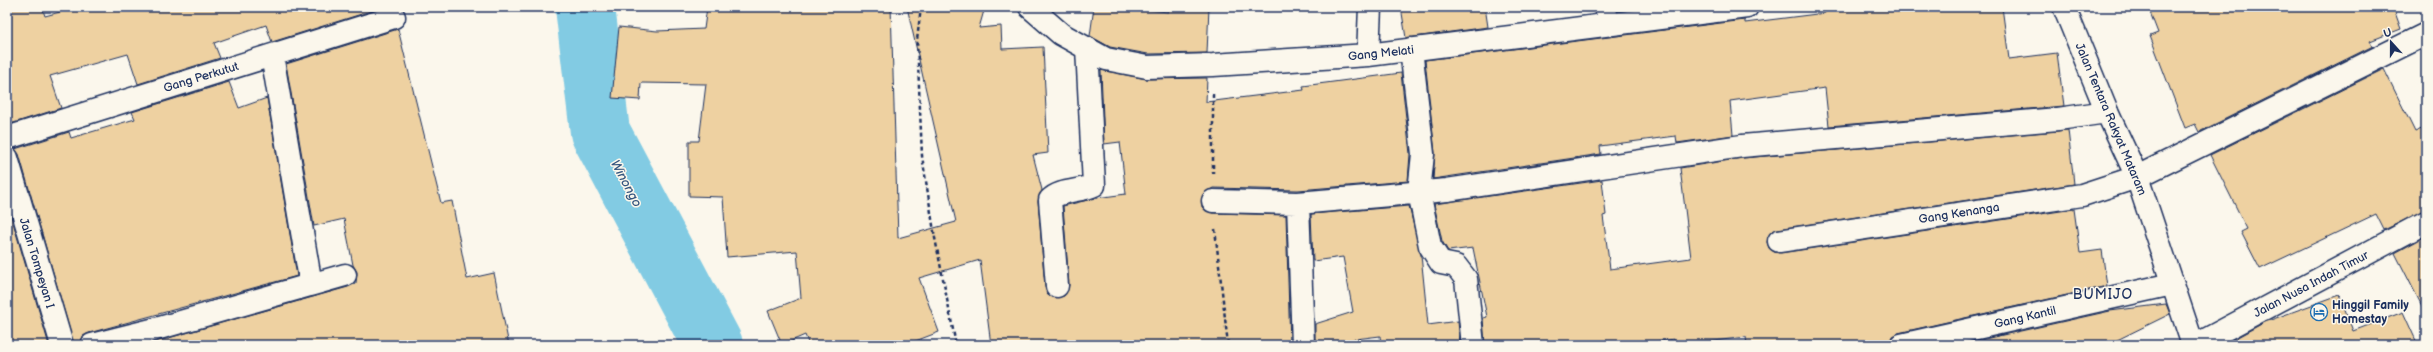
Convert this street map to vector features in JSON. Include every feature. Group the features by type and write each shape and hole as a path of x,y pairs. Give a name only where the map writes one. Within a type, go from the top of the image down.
{"street":[{"name":"Gang Melati","path":"1030,7 1062,34 1106,59 1147,67 1213,65 1368,55 1411,50 1608,16 1747,7"},
{"path":"1368,55 1370,7"},
{"name":"Jalan Tentara Rakyat Mataram","path":"2064,7 2107,112 2137,177 2193,345"},
{"name":"Gang Perkutut","path":"7,138 394,17"},
{"name":"Gang Kenanga","path":"1779,241 2082,195 2137,177 2426,34"},
{"path":"1057,286 1050,200 1055,195 1086,190 1094,186 1087,48"},
{"path":"1411,50 1423,154 1419,192 1430,246 1441,264 1456,266 1466,279 1473,345"},
{"path":"272,55 311,285"},
{"path":"1213,201 1298,203 1447,190 1742,146 2058,119 2107,112"},
{"name":"Jalan Tompeyan I","path":"7,158 62,345"},
{"path":"1298,203 1303,345"},
{"name":"Jalan Nusa Indah Timur","path":"2196,345 2426,222"},
{"path":"92,345 345,275"},
{"name":"Gang Kantil","path":"1901,345 2172,284"}],"path":[{"path":"921,7 917,40 922,156 935,238 956,345"},
{"path":"1221,291 1228,345"}],"building":[{"path":"7,7 42,7 45,16 79,7 384,7 272,42 266,25 214,43 220,58 138,84 128,54 50,76 61,108 7,125"},
{"path":"707,7 891,7 898,238 956,222 907,7 985,7 979,28 1001,26 1002,49 1043,47 1048,153 1033,155 1042,190 1038,201 1045,287 1047,293 1052,297 1064,296 1069,285 1063,206 1096,198 1126,194 1120,142 1104,144 1101,70 1147,79 1207,78 1206,102 1304,90 1303,86 1401,73 1410,154 1408,181 1298,190 1213,188 1203,194 1202,207 1212,213 1286,215 1290,345 991,345 980,260 919,278 939,332 905,345 809,345 805,335 782,345 768,311 801,298 797,251 727,257 723,197 689,196 689,141 699,141 706,84 641,83 640,100 612,98 619,27 657,31 704,29"},
{"path":"1094,7 1119,7 1168,12 1168,7 1209,7 1207,53 1148,54 1110,47 1090,36"},
{"path":"1401,7 1485,7 1488,27 1406,38"},
{"path":"1825,7 2002,7 2009,59 2057,53 2064,106 1829,126 1825,88 1730,101 1733,135 1677,143 1676,136 1600,146 1601,154 1433,179 1435,153 1425,60 1745,20 1745,23 1825,13"},
{"path":"2148,7 2393,7 2401,29 2370,41 2373,46 2199,132 2195,124 2185,128 2150,36 2158,33"},
{"path":"398,29 441,203 452,201 467,279 494,273 509,345 144,345 348,287 356,283 357,272 353,265 344,219 314,226 286,64"},
{"path":"2384,69 2415,132 2426,127 2426,210 2384,230 2376,214 2260,269 2241,232 2247,229 2210,155"},
{"path":"229,82 239,108 267,98 297,276 89,333 83,336 80,345 74,345 19,154 15,149 69,132 71,138 135,119 132,112"},
{"path":"2068,130 2074,184 1777,229 1771,232 1767,242 1769,248 1774,252 1781,253 2074,209 2080,253 2102,250 2107,286 1898,333 1892,336 1889,345 1747,345 1746,337 1682,345 1674,345 1674,339 1633,345 1485,345 1483,318 1487,317 1473,248 1448,251 1442,241 1434,204 1602,180 1606,215 1603,216 1610,269 1691,258 1680,168 1743,158"},
{"path":"7,202 49,345 7,345"},
{"path":"1409,206 1421,255 1428,325 1458,321 1460,345 1381,345 1380,336 1315,344 1315,324 1353,312 1343,257 1313,261 1311,214"},
{"path":"2426,236 2426,314 2395,253"},
{"name":"Hinggil Family Homestay","path":"2339,295 2353,331 2403,312 2418,345 2223,345 2265,322"},
{"path":"2166,304 2170,314 2107,345 1958,345 2110,311"}],"waterway":[{"name":"Winongo","path":"585,7 600,132 713,345"}],"place":[{"name":"Hinggil Family Homestay","path":"2319,312"}],"district":[{"name":"BUMIJO","path":"2103,294"}]}
